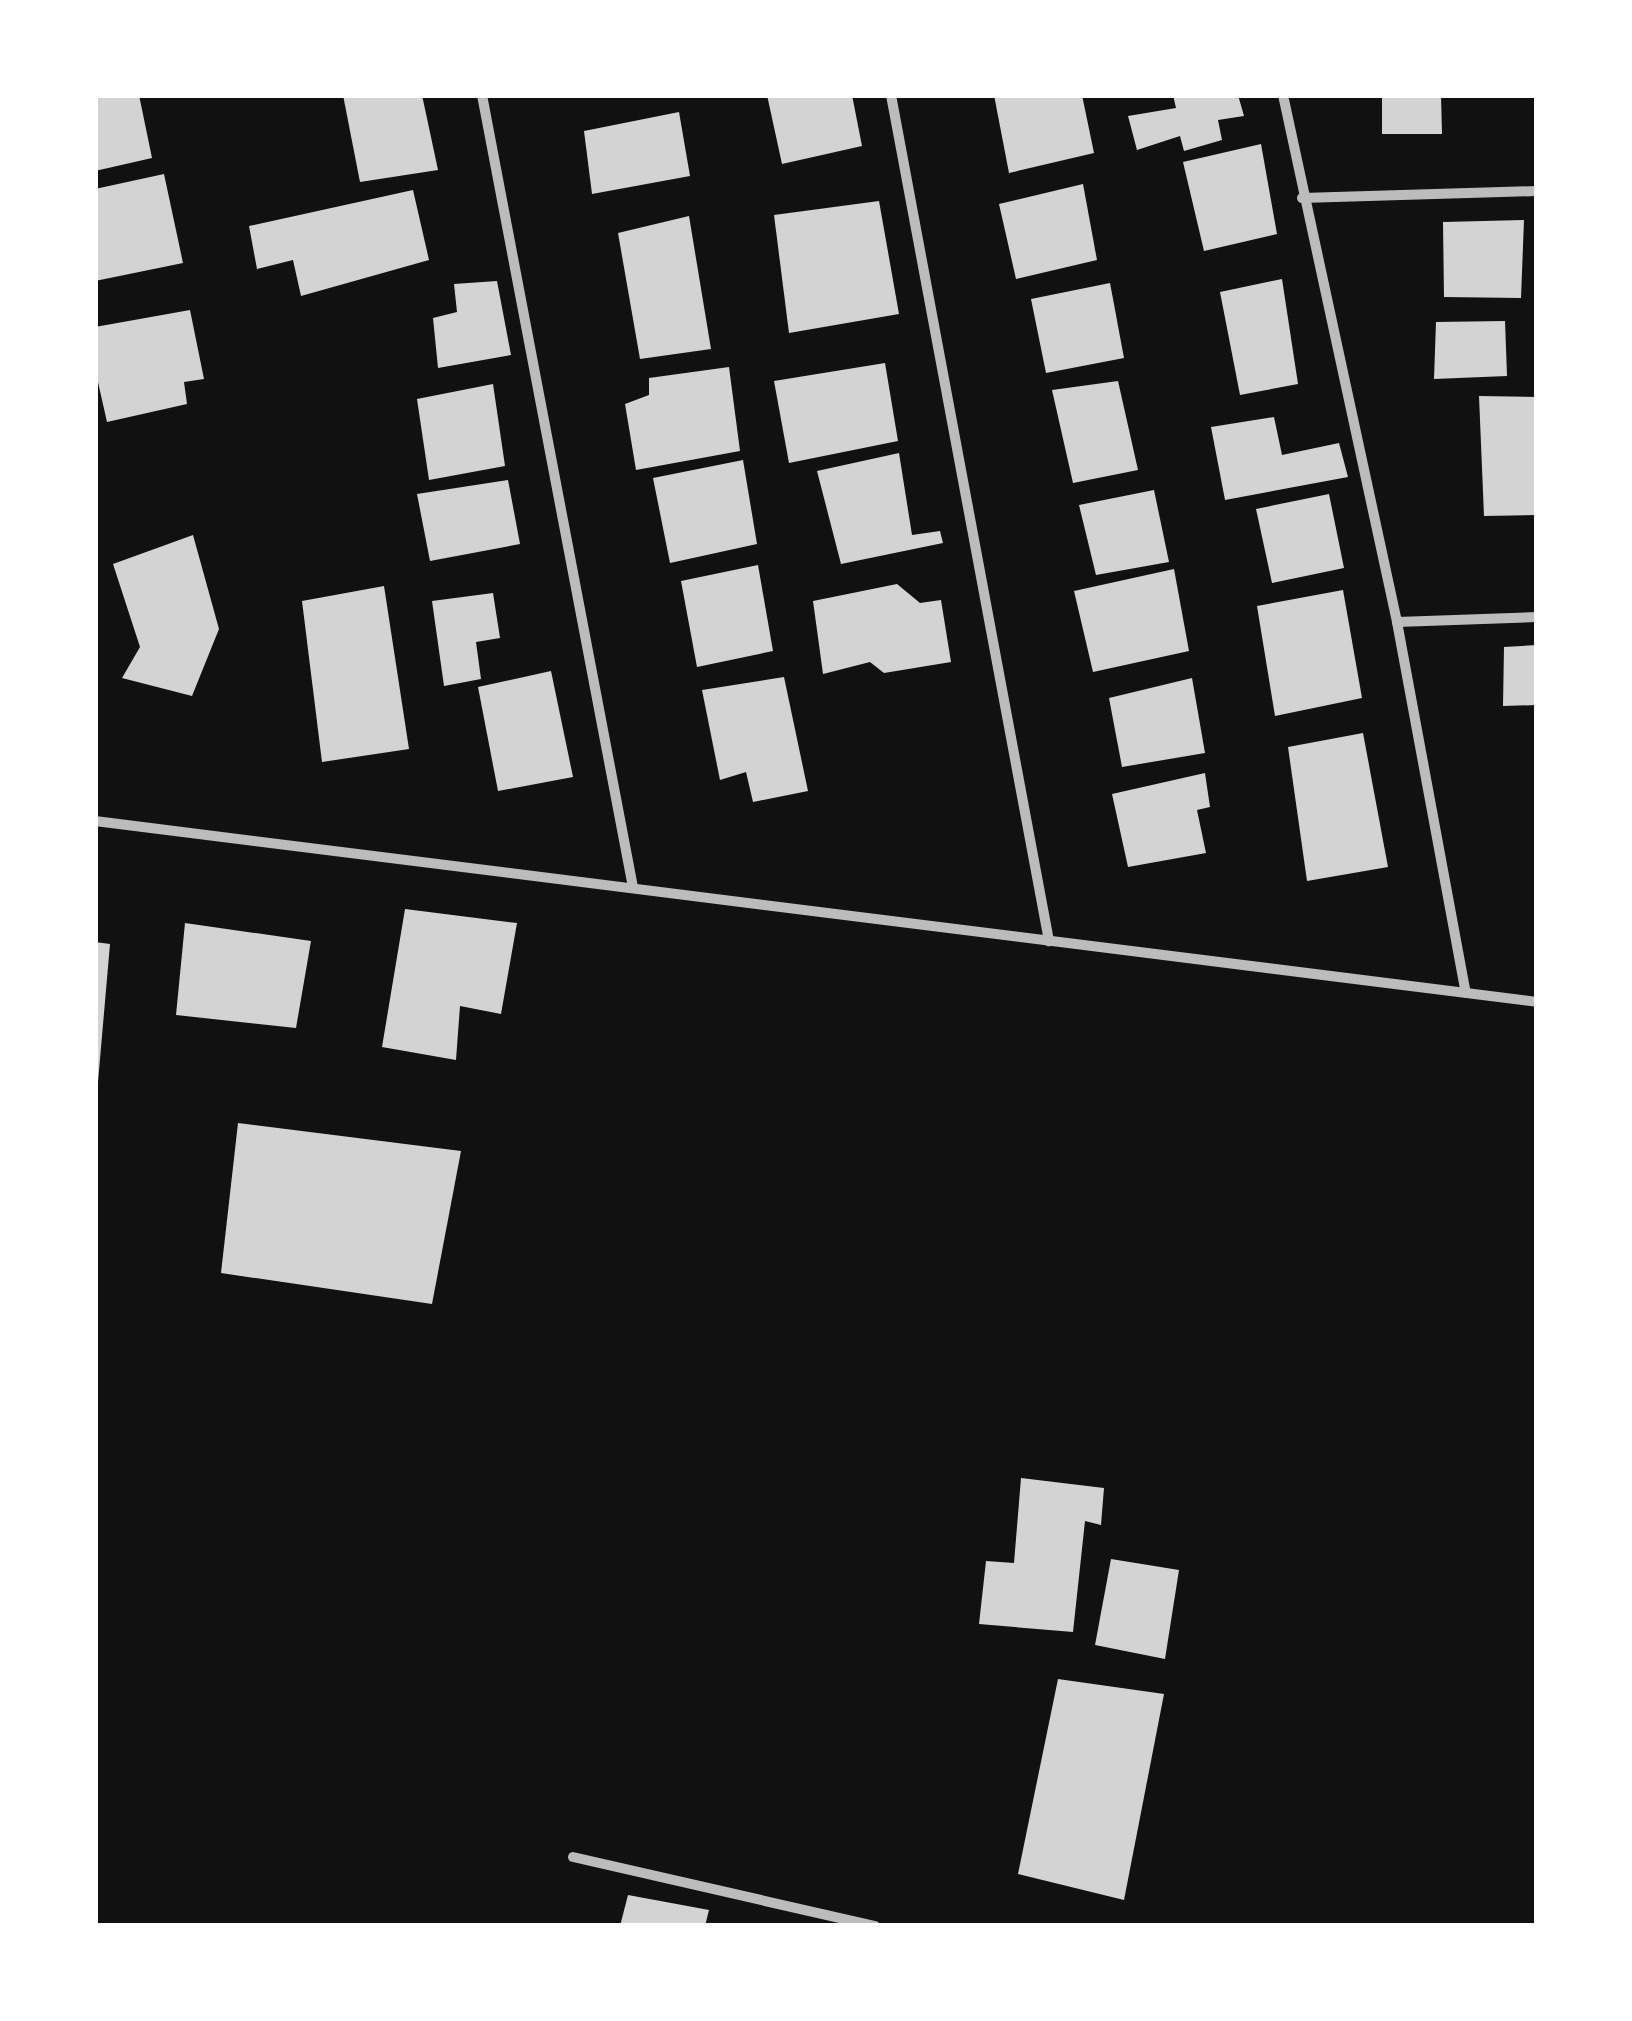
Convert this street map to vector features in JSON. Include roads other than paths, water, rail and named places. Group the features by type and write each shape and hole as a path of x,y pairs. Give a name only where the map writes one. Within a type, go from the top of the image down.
{"street":[{"path":"482,95 633,887"},
{"path":"891,95 1049,941"},
{"path":"1283,95 1302,198 1397,622 1466,992"},
{"path":"1302,198 1537,190"},
{"path":"1397,622 1537,617"},
{"path":"95,820 1537,1002"},
{"path":"573,1857 875,1926"}]}
